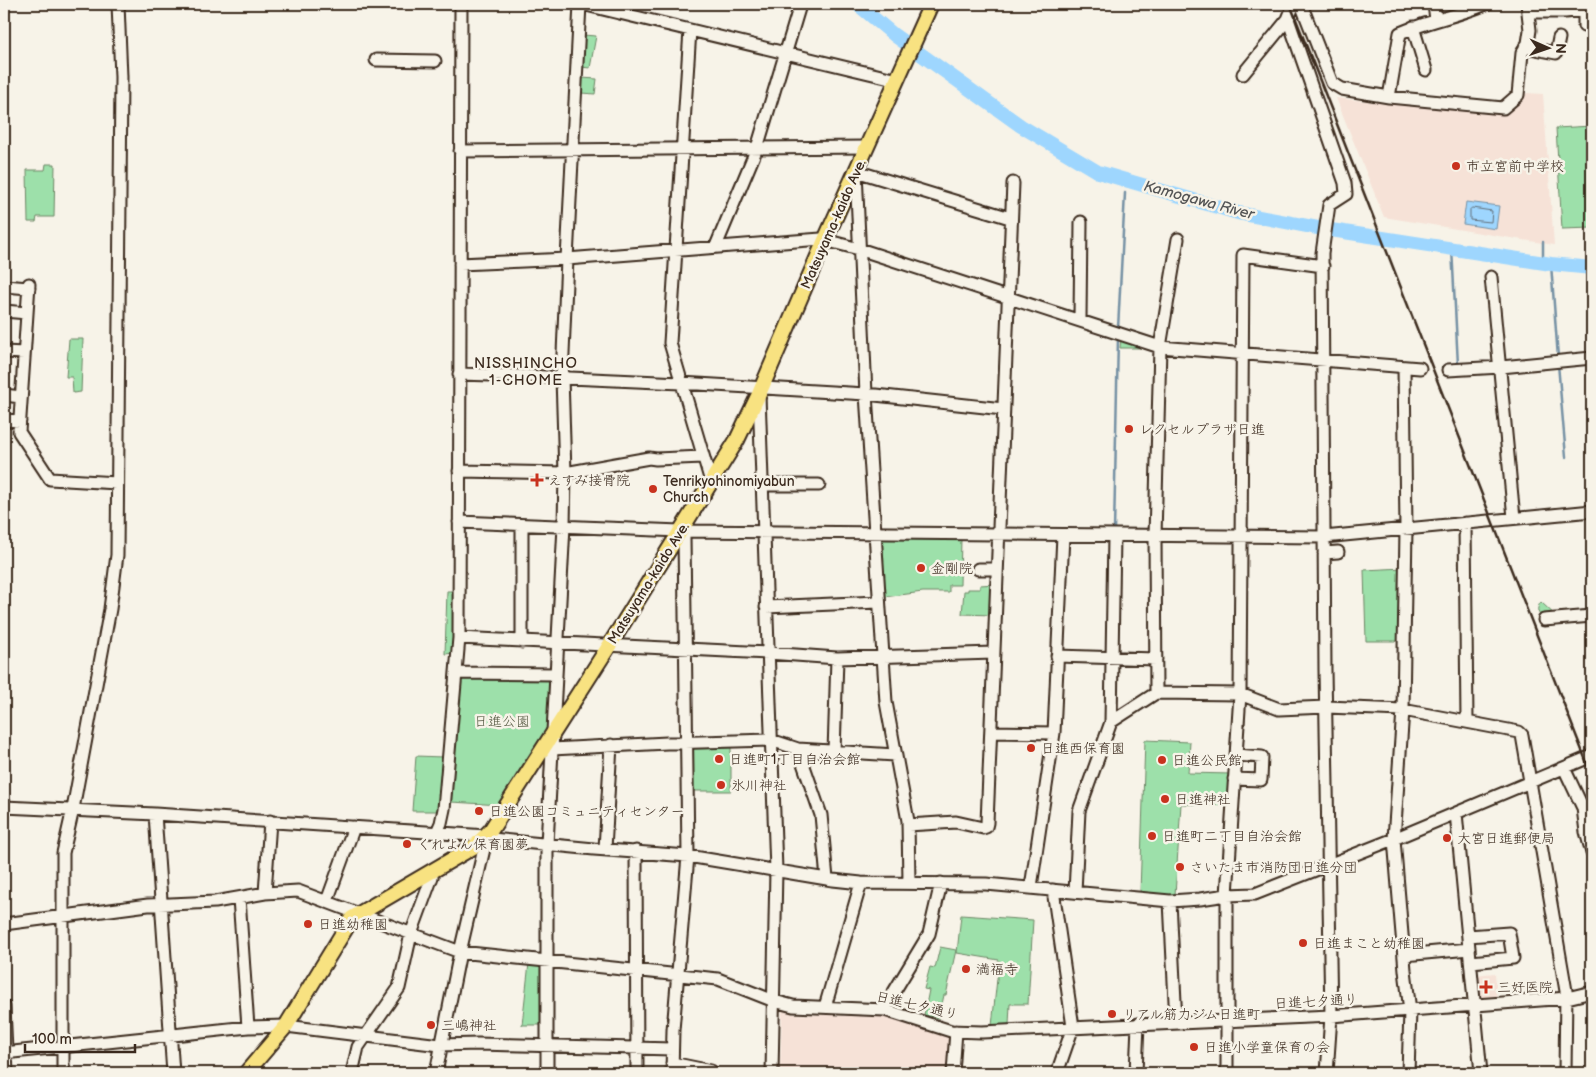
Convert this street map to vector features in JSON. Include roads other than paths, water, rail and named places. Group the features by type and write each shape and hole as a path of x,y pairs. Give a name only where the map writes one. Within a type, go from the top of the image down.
{"main road":[{"name":"Matsuyama-kaido Ave.","path":"246,1073 286,1026 348,924 358,914 475,846 486,836 609,646 737,440 931,4"}],"street":[{"path":"62,1073 63,853 73,809 111,600 117,555 120,87 118,4"},
{"path":"437,832 444,808 459,638 461,4"},
{"path":"547,1073 547,844 564,526 562,377 566,259 581,4 898,80"},
{"path":"1243,74 1288,19 1294,4"},
{"path":"1300,4 1332,83 1342,89 1503,108 1518,95 1522,53 1530,30 1528,8 1588,9 1584,26"},
{"path":"1434,4 1436,20"},
{"path":"1389,96 1400,33 1486,4"},
{"path":"716,246 756,148 800,5"},
{"path":"1288,19 1345,183 1346,194 1329,205 1322,266 1331,1016 1327,1073"},
{"path":"1413,28 1426,70"},
{"path":"690,30 670,343 710,482"},
{"path":"1525,47 1556,53 1559,38"},
{"path":"376,60 436,61"},
{"path":"460,151 866,147"},
{"path":"909,883 908,824 886,702 878,602 876,533 866,394 856,171 1010,218"},
{"path":"908,824 956,822 986,827 1010,218 1013,183"},
{"path":"1080,319 1081,222"},
{"path":"1156,692 1155,536 1160,347 1178,239"},
{"path":"460,264 566,259 716,246 825,240 859,248 1080,319 1160,347 1420,368"},
{"path":"1227,1073 1227,895 1240,694 1243,255 1322,266"},
{"path":"1491,277 1514,518"},
{"path":"4,286 29,286 19,432 50,479 116,483"},
{"path":"4,311 27,313"},
{"path":"4,352 24,354"},
{"path":"1448,370 1592,358"},
{"path":"1404,367 1406,529 1403,710 1394,839 1410,1011 1408,1073"},
{"path":"459,374 681,383 760,391 866,394 1003,409"},
{"path":"760,391 776,870 772,1073"},
{"path":"4,395 21,397"},
{"path":"4,420 20,421"},
{"path":"459,470 564,473 649,458 703,457"},
{"path":"762,485 819,485"},
{"path":"459,522 680,531 1324,537 1592,512"},
{"path":"1465,523 1467,722"},
{"path":"522,525 522,642"},
{"path":"680,531 684,536 687,650 688,856 672,1068 711,1070"},
{"path":"1031,887 1054,733 1063,535"},
{"path":"1075,892 1079,811 1111,722 1114,536"},
{"path":"1324,552 1338,552"},
{"path":"978,569 997,569"},
{"path":"766,607 878,602"},
{"path":"1544,620 1592,616"},
{"path":"459,638 837,658 994,653"},
{"path":"1057,656 1156,659"},
{"path":"834,752 837,658"},
{"path":"456,673 556,674"},
{"path":"1111,722 1156,692 1240,694 1279,709 1326,707 1403,710 1519,732 1522,735 1567,998 1565,1073"},
{"path":"991,732 1054,733"},
{"path":"552,749 611,745 771,740 798,750 895,755"},
{"path":"606,849 611,745"},
{"path":"798,750 821,815 826,879"},
{"path":"1234,779 1261,780 1262,757 1236,755"},
{"path":"4,807 73,809 437,832 594,849 688,856 861,883 941,883 1031,887 1170,901 1255,894 1394,839 1592,756"},
{"path":"1564,768 1583,808 1586,832 1592,853"},
{"path":"1456,813 1482,1073"},
{"path":"155,814 173,1073"},
{"path":"265,893 270,821"},
{"path":"327,901 354,827"},
{"path":"436,1073 440,1045 486,836"},
{"path":"636,851 637,1073"},
{"path":"352,1073 358,1047 399,988 411,934 432,877 432,871"},
{"path":"825,1008 861,883"},
{"path":"886,1010 886,1005 929,934 941,883"},
{"path":"1053,890 1073,1027 1057,1073"},
{"name":"日進七夕通り","path":"4,924 162,905 215,902 265,893 298,891 460,952 718,979 774,1001 793,1006 886,1010 956,1031 982,1032 1331,1016 1567,998 1592,992"},
{"path":"239,898 248,1027"},
{"path":"1170,901 1176,1022"},
{"path":"1468,936 1509,933 1513,958 1471,962"},
{"path":"1404,955 1469,949"},
{"path":"4,1006 7,1073"},
{"path":"1136,1073 1138,1024"},
{"path":"6,1052 62,1048 248,1027 286,1026 440,1045 478,1044 672,1049"},
{"path":"952,1073 956,1031"}],"water":[{"path":"1466,202 1499,206 1496,229 1463,224"}],"waterway":[{"name":"Kamogawa River","path":"857,4 894,35 1021,126 1098,172 1238,213 1318,228 1551,264 1592,268"},
{"path":"1118,329 1125,193"},
{"path":"1543,242 1543,262"},
{"path":"1452,248 1458,365"},
{"path":"1551,264 1558,358"},
{"path":"1114,532 1118,337"},
{"path":"1558,364 1566,457"}],"railway":[{"path":"1290,4 1592,776"}],"place":[{"name":"市立宮前中学校","path":"1456,166"},
{"name":"レクセルプラザ日進","path":"1129,429"},
{"name":"えすみ接骨院","path":"537,480"},
{"name":"Tenrikyohinomiyabun Church","path":"653,489"},
{"name":"金剛院","path":"921,568"},
{"name":"日進西保育園","path":"1031,748"},
{"name":"日進町1丁目自治会館","path":"719,759"},
{"name":"日進公民館","path":"1162,760"},
{"name":"氷川神社","path":"721,785"},
{"name":"日進神社","path":"1165,799"},
{"name":"日進公園コミュニティセンター","path":"479,811"},
{"name":"日進町二丁目自治会館","path":"1152,836"},
{"name":"大宮日進郵便局","path":"1447,838"},
{"name":"くれよん保育園夢","path":"407,844"},
{"name":"さいたま市消防団日進分団","path":"1180,867"},
{"name":"日進幼稚園","path":"308,924"},
{"name":"日進まこと幼稚園","path":"1303,943"},
{"name":"満福寺","path":"966,969"},
{"name":"三好医院","path":"1486,987"},
{"name":"リアル筋力ジム日進町","path":"1112,1014"},
{"name":"三嶋神社","path":"431,1025"},
{"name":"日進小学童保育の会","path":"1194,1047"}],"district":[{"name":"NISSHINCHO 1-CHOME","path":"526,372"}],"park label":[{"name":"日進公園","path":"502,721"}]}
